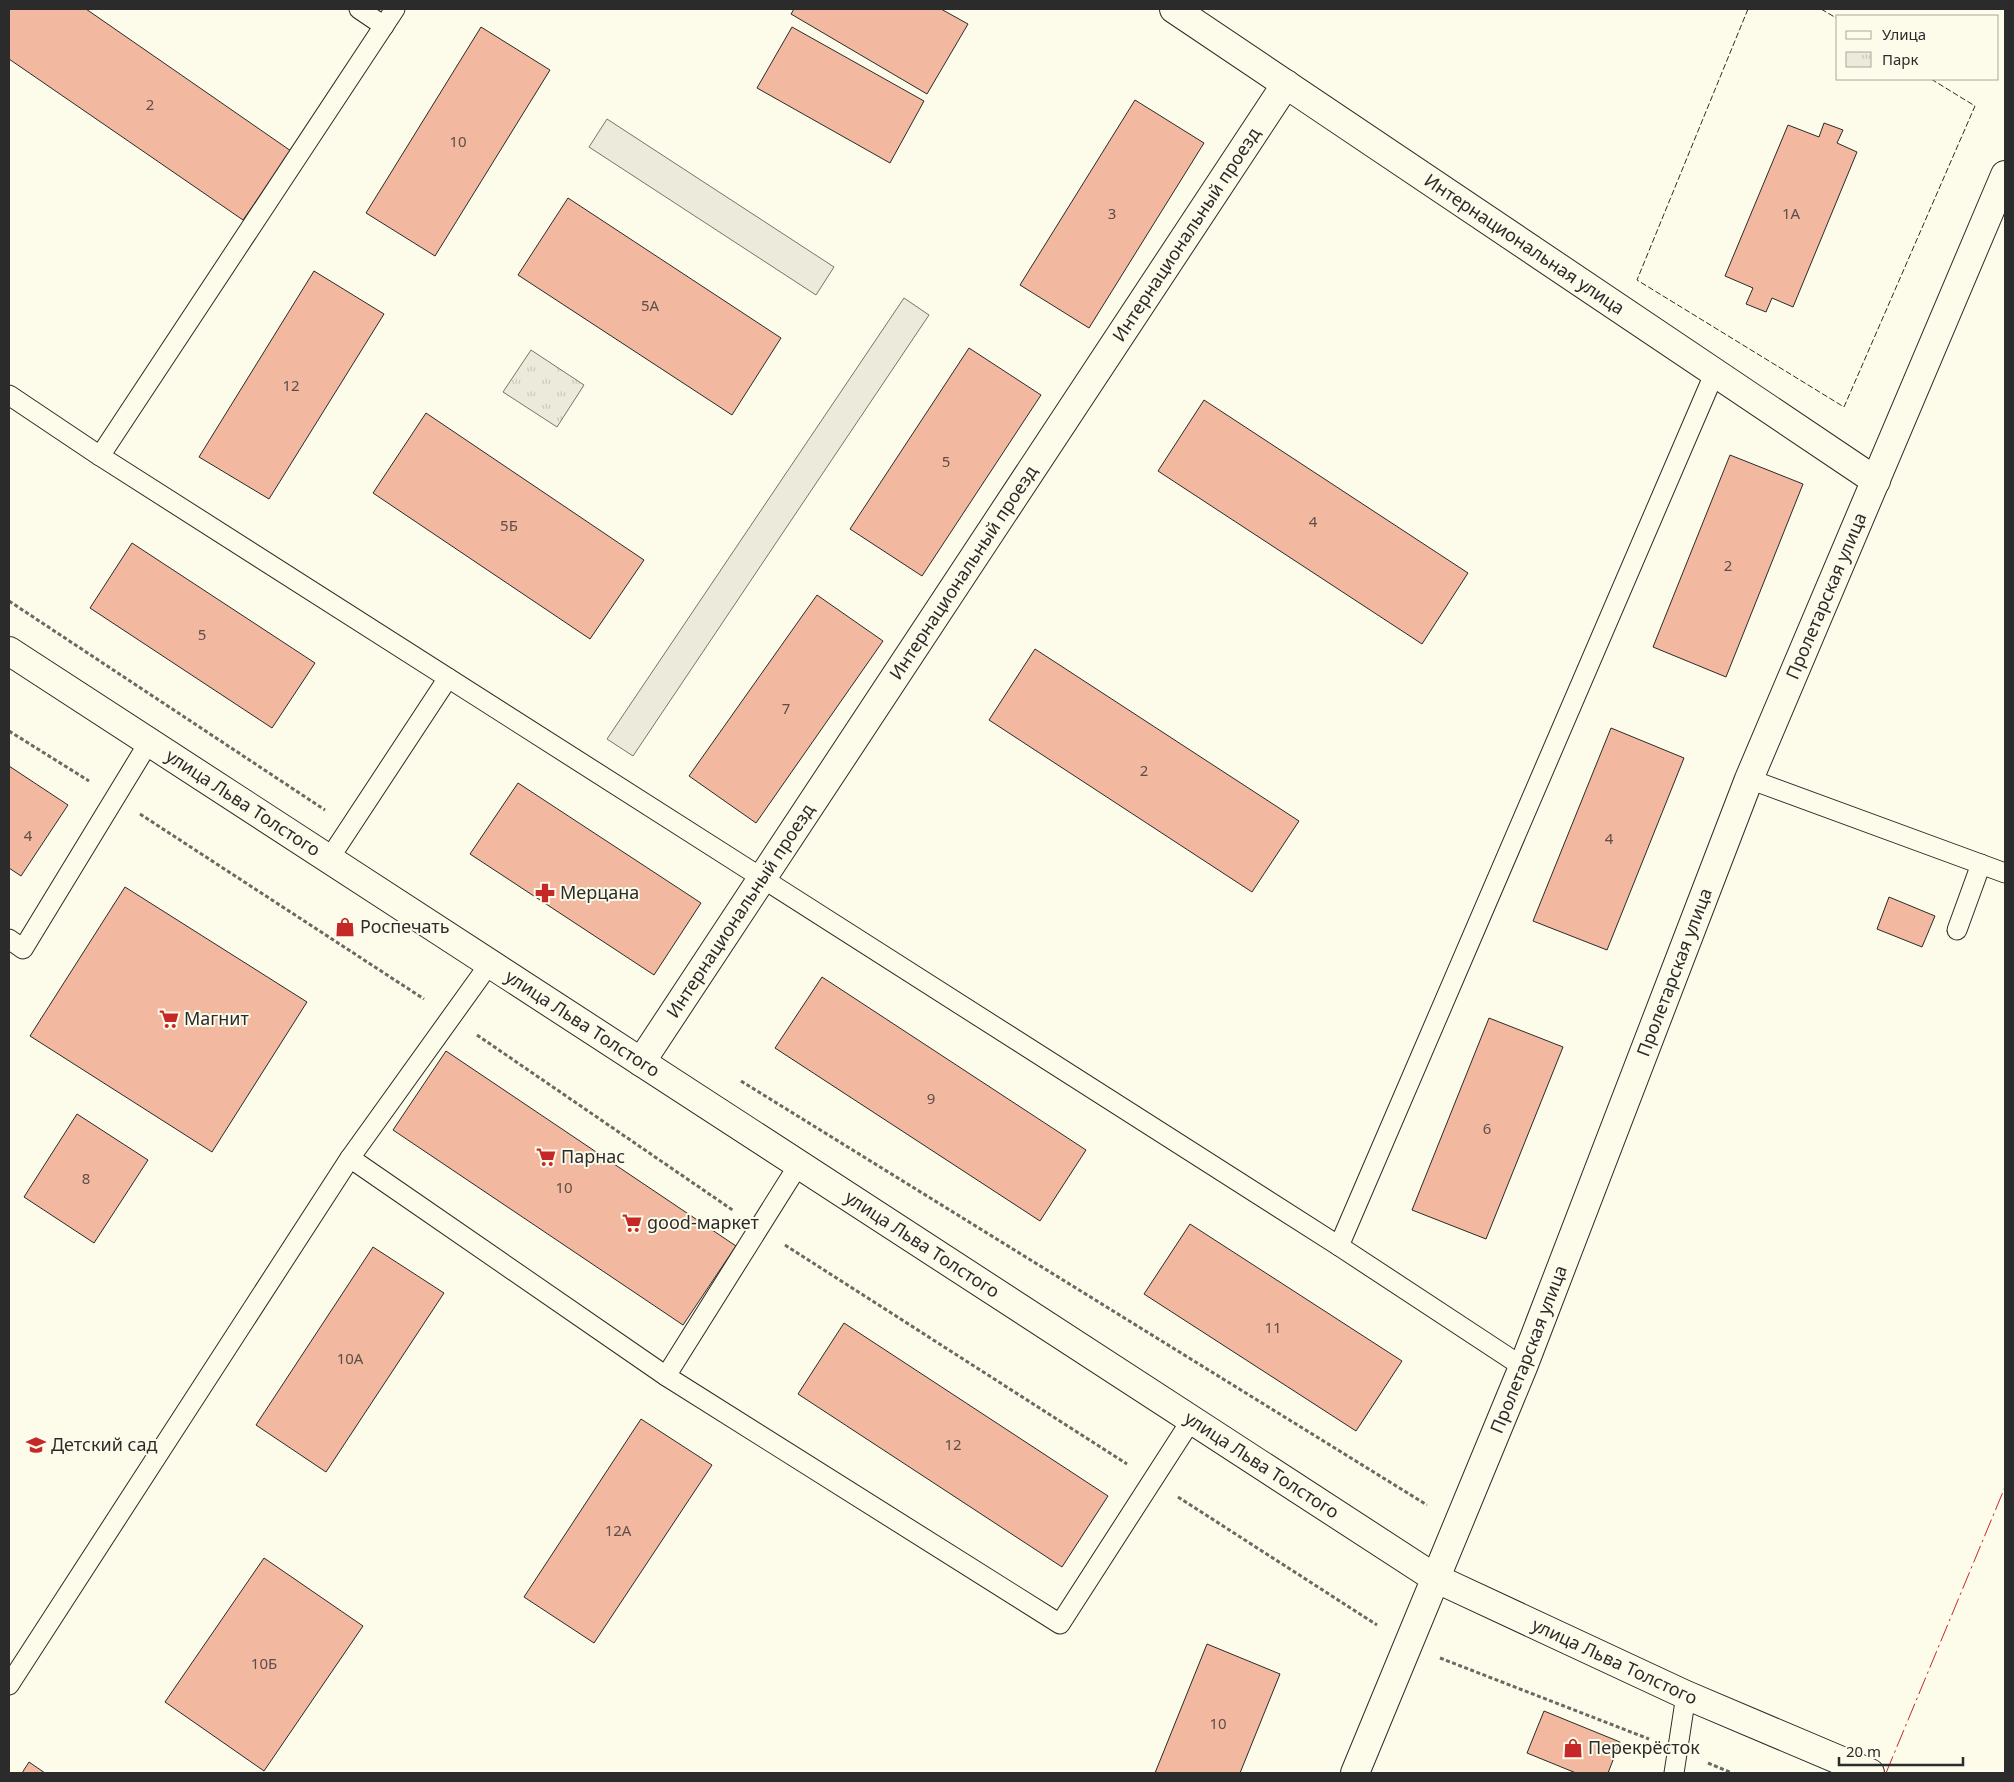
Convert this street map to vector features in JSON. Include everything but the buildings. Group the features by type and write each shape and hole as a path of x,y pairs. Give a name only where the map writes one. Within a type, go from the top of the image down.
{"street":[{"name":"Интернациональная улица","path":"1174,9 1876,481"},
{"name":"Интернациональный проезд","path":"641,1062 1286,84"},
{"name":"Пролетарская улица","path":"1355,1773 1523,1367 1749,779 1876,481 2000,202 2005,175"},
{"name":"улица Льва Толстого","path":"9,651 1435,1578 1686,1696 1870,1773"}],"lane":[{"path":"359,9 384,26"},
{"path":"100,456 395,9"},
{"path":"1339,1246 1715,372"},
{"path":"9,395 100,456 1339,1246 1523,1367"},
{"path":"329,859 448,678"},
{"path":"9,939 23,949 149,742"},
{"path":"1749,779 2005,873"},
{"path":"1957,930 1981,864"},
{"path":"9,1685 350,1158 450,1016 490,963"},
{"path":"350,1158 666,1376 1060,1624 1192,1419"},
{"path":"666,1376 799,1164"},
{"path":"1674,1773 1686,1696"}],"path":[{"path":"9,601 350,827"},
{"path":"9,731 450,1016 759,1228 1408,1645 1678,1750 1732,1773"},
{"path":"737,1079 1458,1524"}],"green space":[{"path":"531,350 584,385 557,427 503,392"}],"shaded area":[{"path":"607,119 834,267 816,295 589,147"},
{"path":"904,298 929,315 633,756 607,739"}],"fence":[{"path":"1748,9 1637,280 1844,407 1975,106 1933,80"},
{"path":"1821,9 1836,18"}],"power":[{"path":"1886,1773 2005,1487"}],"place":[{"name":"Мерцана","path":"545,893"},
{"name":"Роспечать","path":"345,927"},
{"name":"Магнит","path":"169,1019"},
{"name":"Парнас","path":"546,1157"},
{"name":"good-маркет","path":"632,1223"},
{"name":"Детский сад","path":"36,1445"},
{"name":"Перекрёсток","path":"1573,1748"}]}
